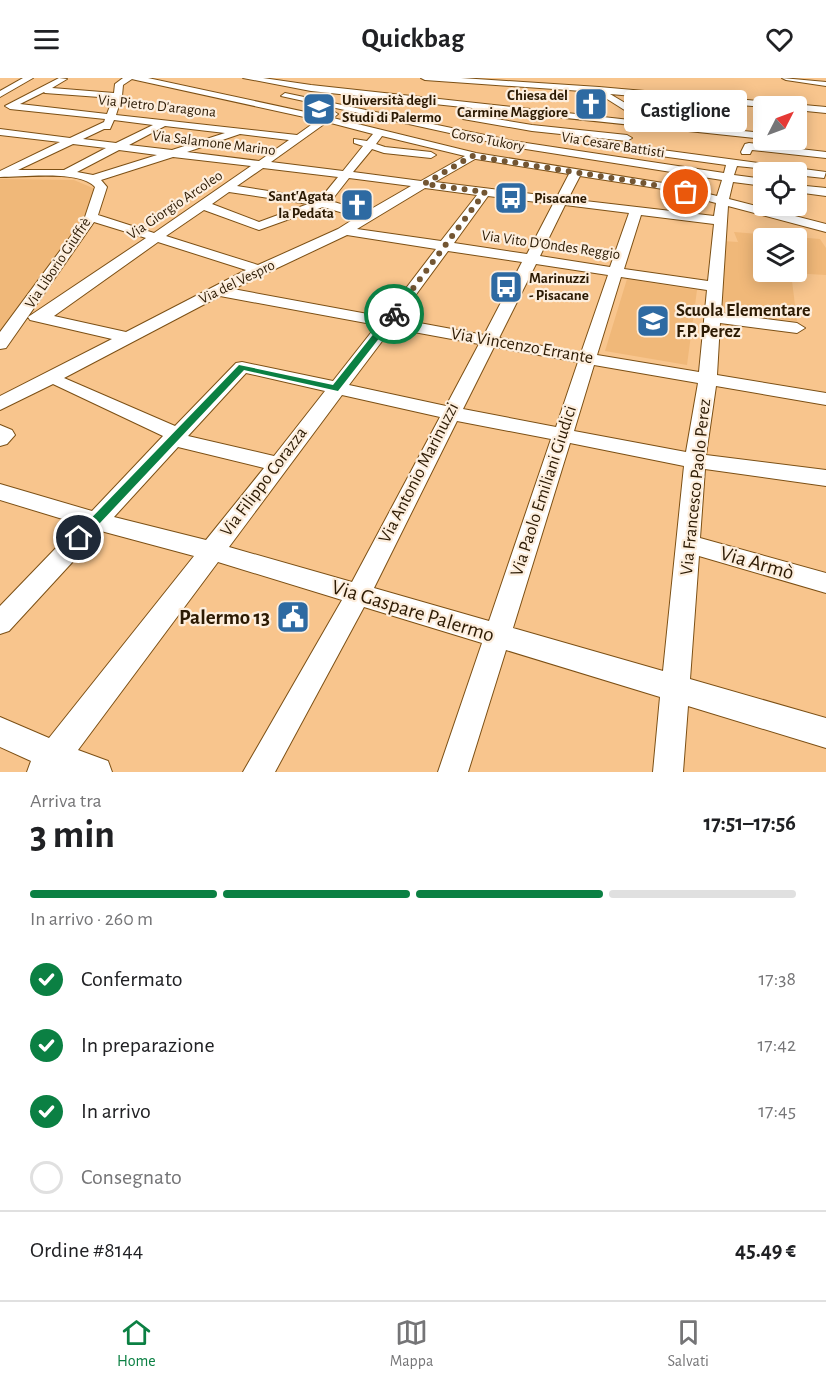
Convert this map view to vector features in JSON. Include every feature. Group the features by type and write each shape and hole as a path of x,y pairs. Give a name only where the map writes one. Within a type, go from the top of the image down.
{"street":[{"path":"0,84 24,79 74,78"},
{"path":"101,144 118,96 119,84 129,78"},
{"name":"Corso Tukory","path":"129,78 213,93 292,111 322,122 369,146 390,152 470,156 663,186 826,228"},
{"path":"292,111 331,78"},
{"path":"425,78 598,87 640,98 681,96 753,102"},
{"path":"779,78 825,83"},
{"path":"0,94 24,79"},
{"path":"45,90 42,89 63,79"},
{"path":"170,85 186,80"},
{"path":"244,81 364,93 396,108 528,131 638,132 679,142"},
{"path":"244,81 253,89"},
{"path":"0,88 10,83"},
{"path":"202,205 259,226 323,203 416,84 424,90"},
{"path":"213,93 230,86"},
{"path":"598,87 638,132 707,159 824,175"},
{"path":"1,111 45,90 118,96"},
{"path":"488,107 492,94 497,90 530,92"},
{"path":"438,102 447,92"},
{"name":"Via Giorgio Arcoleo","path":"42,317 364,93"},
{"path":"274,94 341,108 396,108 460,116 492,125"},
{"path":"396,108 438,102 488,107 595,131 638,132 656,126 753,135"},
{"name":"Via Pietro D'aragona","path":"11,106 110,119 166,122 299,138"},
{"name":"Via del Vespro","path":"0,404 260,270 346,231 367,216 470,156 505,143 528,131 556,106"},
{"path":"460,116 488,107"},
{"name":"Via Cesare Battisti","path":"396,108 505,143 753,181"},
{"path":"807,108 826,110"},
{"path":"48,121 69,112"},
{"path":"1,174 110,119"},
{"path":"66,173 166,122"},
{"name":"Corso Tukory","path":"322,122 377,132 470,156"},
{"path":"0,143 38,125"},
{"path":"656,126 707,159"},
{"path":"1,174 66,173 94,178 175,154 242,130"},
{"path":"588,156 595,131"},
{"name":"Via Salamone Marino","path":"0,132 720,221"},
{"path":"625,162 638,132"},
{"path":"826,155 749,146 741,151 826,162"},
{"name":"Via Francesco Paolo Perez","path":"668,772 695,461 708,377 722,201 732,163"},
{"name":"Via Antonio Marinuzzi","path":"258,772 357,595 450,413 534,259 576,172"},
{"name":"Via Liborio Giuffrè","path":"0,344 91,217 101,187 94,178"},
{"path":"228,188 323,203 367,216"},
{"path":"807,189 826,192"},
{"name":"Via Filippo Corazza","path":"48,764 389,321 485,192"},
{"name":"Via Paolo Emiliani Giudici","path":"453,772 636,210"},
{"path":"91,217 260,270"},
{"name":"Via Vito D'Ondes Reggio","path":"346,231 715,287"},
{"name":"Via Vincenzo Errante","path":"218,291 826,399"},
{"path":"22,316 42,317 126,338"},
{"path":"713,317 797,328"},
{"path":"0,623 174,436 242,367 450,413 695,461 826,478"},
{"path":"61,383 174,436 279,464"},
{"path":"0,432 5,435 0,439"},
{"name":"Via Gaspare Palermo","path":"0,492 95,521 212,551 826,733"},
{"name":"Via Armò","path":"688,544 826,583"},
{"path":"0,732 48,764 97,772"}],"shaded area":[{"path":"0,179 74,180 95,189 85,219 0,332"},
{"path":"734,232 753,234 753,282 792,282 797,321 723,313 722,241 738,242"},
{"path":"807,238 820,239 826,248 826,275 807,274"},
{"name":"Scuola Elementare F.P. Perez","path":"627,279 697,290 687,365 605,351"}],"way so far":[{"path":"394,314 485,192 424,184 472,156 663,186 686,192"}],"place":[{"name":"Chiesa del Carmine Maggiore","path":"591,104"},
{"name":"Università degli Studi di Palermo","path":"319,109"},
{"name":"Castiglione","path":"686,192"},
{"name":"Pisacane","path":"511,198"},
{"name":"Sant'Agata la Pedata","path":"357,205"},
{"name":"Marinuzzi - Pisacane","path":"506,287"},
{"name":"Scuola Elementare F.P. Perez","path":"653,321"},
{"name":"Palermo 13","path":"293,617"}],"route":[{"path":"79,538 242,367 335,389 394,314"}]}
